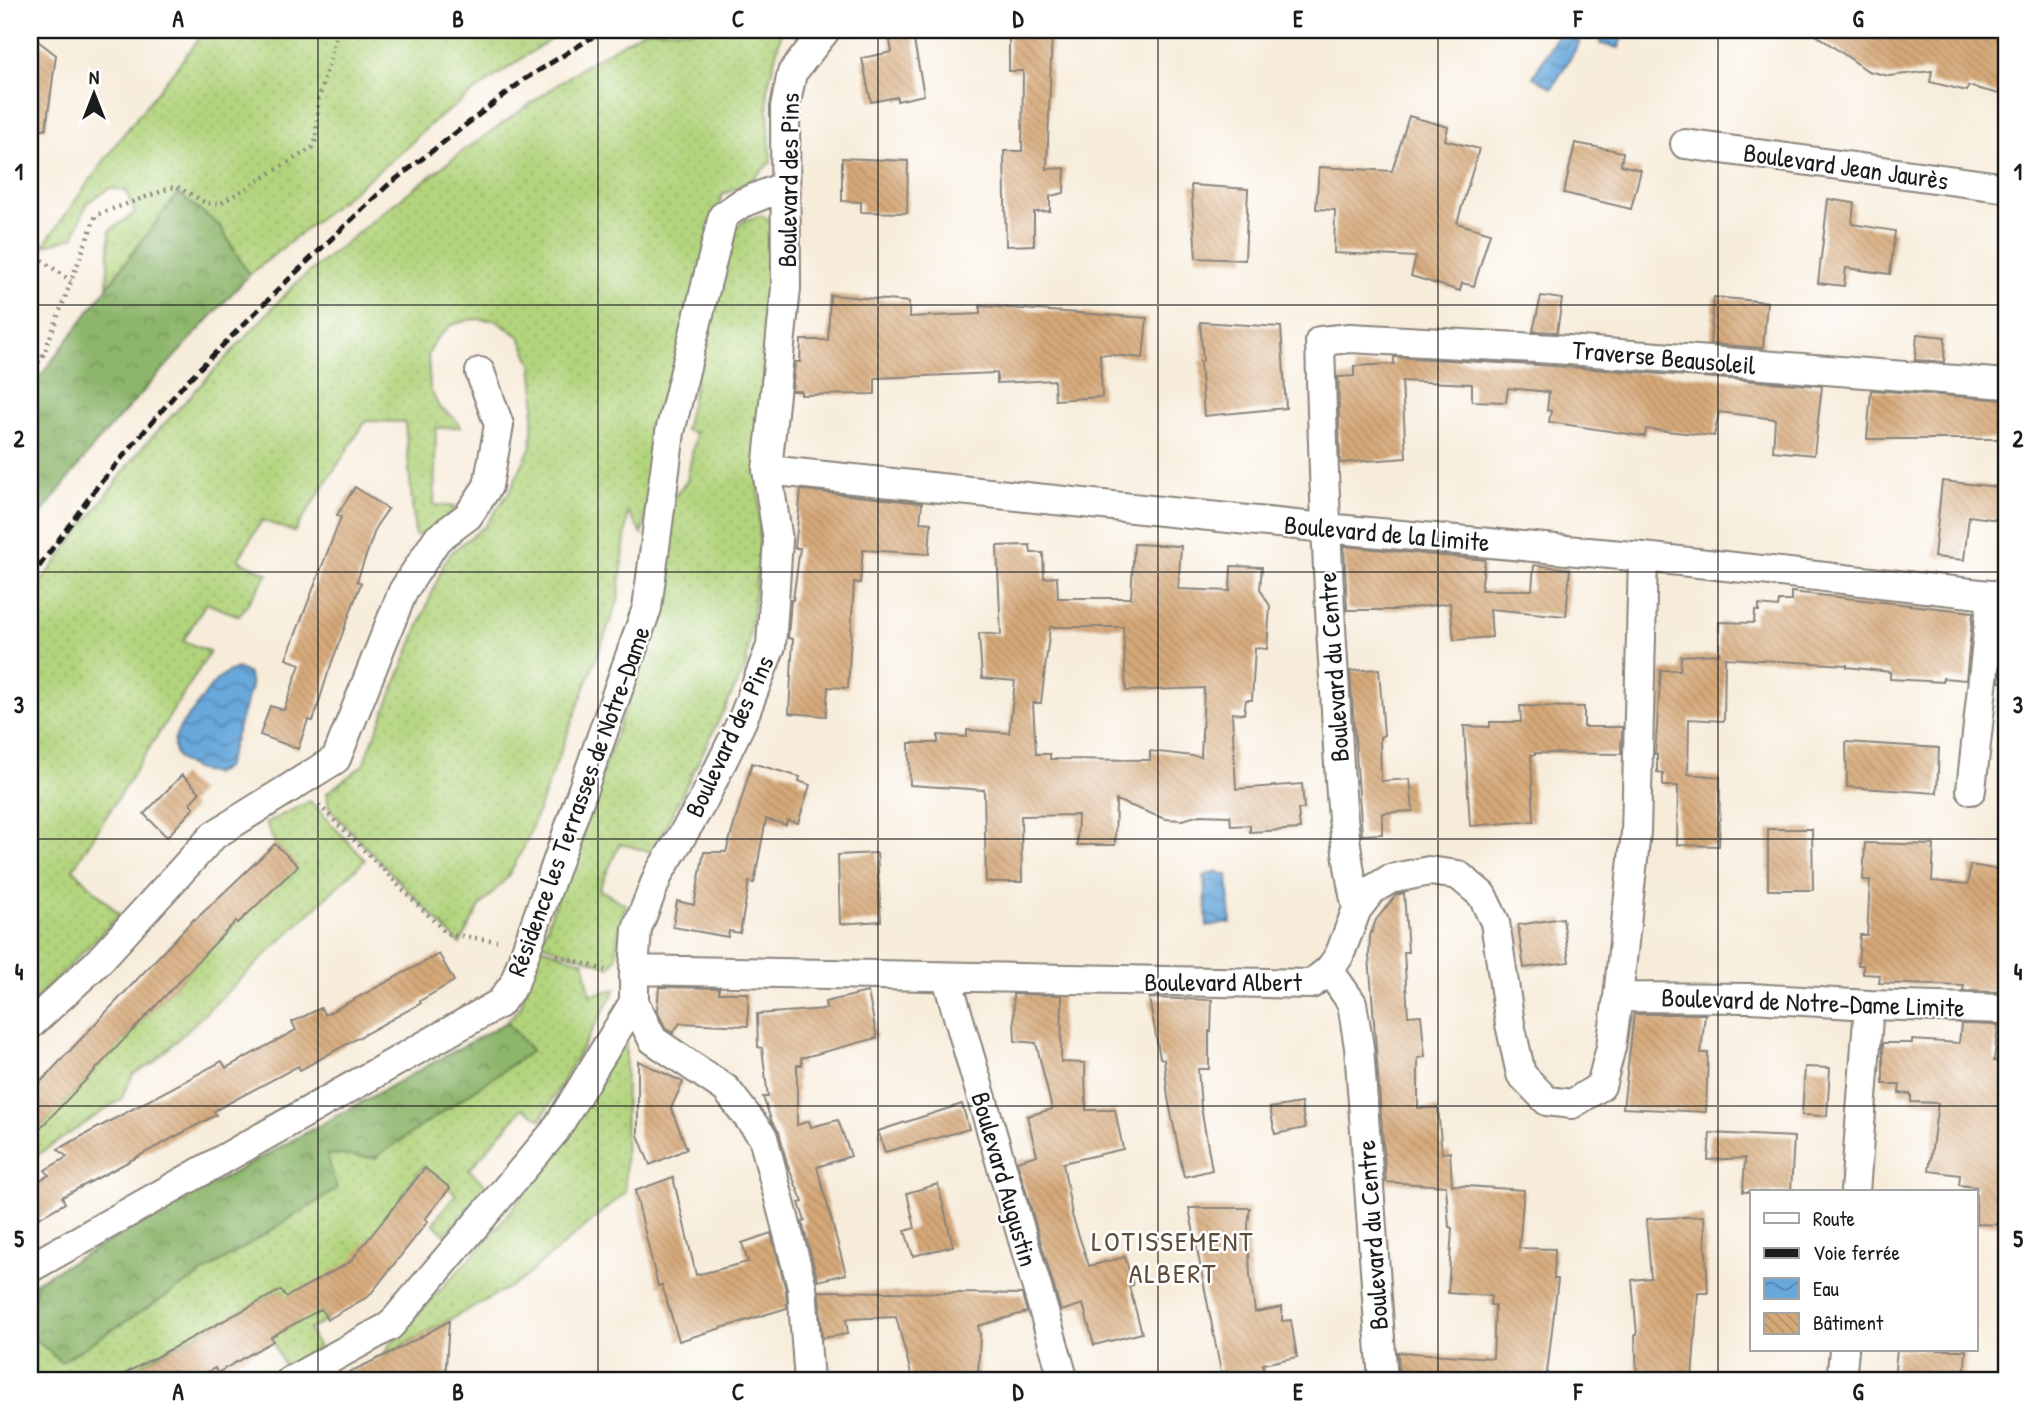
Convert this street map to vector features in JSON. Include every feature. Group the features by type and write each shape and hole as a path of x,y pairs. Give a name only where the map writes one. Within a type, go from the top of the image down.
{"street":[{"name":"Boulevard des Pins","path":"809,1381 802,1287 764,1137 726,1089 653,1040 634,1002 634,970 637,929 659,873 702,803 742,721 771,646 778,540 768,471 786,288 785,107 792,73 825,31"},
{"name":"Boulevard Jean Jaurès","path":"1685,144 2007,188"},
{"name":"Résidence les Terrasses de Notre-Dame","path":"30,1268 500,1003 514,984 647,608 670,432 723,216 742,203 785,186"},
{"name":"Traverse Beausoleil","path":"1320,341 1350,338 1555,349 2007,384"},
{"name":"Boulevard du Centre","path":"1320,341 1325,528 1347,867 1357,909"},
{"path":"30,1026 97,963 214,835 336,759 403,591 437,539 468,516 488,486 499,425 480,372"},
{"name":"Boulevard de la Limite","path":"768,471 1325,528 1643,557 1999,596"},
{"name":"Boulevard Albert","path":"634,970 1311,984 1329,970 1339,956 1357,909 1372,890 1390,879 1429,871 1458,875 1482,895 1495,922 1510,1024 1521,1074 1547,1101 1573,1104 1601,1086 1611,1048 1618,997 1636,832 1643,557"},
{"path":"1970,790 1999,596"},
{"name":"Boulevard du Centre","path":"1329,970 1352,1003 1359,1048 1383,1381"},
{"name":"Boulevard Augustin","path":"947,978 1064,1381"},
{"name":"Boulevard de Notre-Dame Limite","path":"1618,997 1752,998 2007,1009"},
{"path":"290,1381 390,1326 555,1130 634,1002"},
{"path":"1855,1190 1869,1005"},
{"path":"1842,1381 1844,1352"}],"path":[{"path":"30,373 43,356 96,215 176,186 206,203 220,204 312,148 316,140 318,101 338,30"},
{"path":"36,256 71,281"},
{"path":"30,346 43,356"},
{"path":"322,808 447,934"},
{"path":"545,951 600,969"}],"green space":[{"path":"206,30 565,30 440,117 410,145 249,275 220,226 178,194 107,287 110,230 135,213 126,191 110,188 87,203 74,237 43,246 119,140"},
{"path":"645,30 782,30 767,90 771,162 750,181 722,195 682,332 642,534 628,512 618,601 525,845 507,878 480,906 460,944 329,809 327,793 363,765 445,561 453,551 485,526 510,491 531,446 535,393 532,364 520,337 495,320 472,319 451,325 435,340 428,356 430,389 439,407 461,427 436,428 434,505 457,507 432,530 415,535 405,422 366,421 294,532 262,520 238,560 268,574 239,616 206,603 183,641 210,652 73,869 120,915 30,1005 30,597 141,449 294,285 462,152 584,66"},
{"path":"178,193 220,226 249,275 97,442 30,528 30,390"},
{"path":"762,215 773,223 779,240 758,448 760,552 746,666 653,852 620,844 599,889 626,905 618,932 616,958 610,967 541,943 661,608 670,502 687,481 696,433 685,430 729,233 746,220"},
{"path":"310,801 365,860 153,1063 133,1074 121,1099 30,1160 30,1122 38,1130 217,941 297,866 275,844 266,823"},
{"path":"538,946 584,962 590,995 616,989 541,1119 523,1108 469,1170 488,1187 445,1235 433,1223 456,1194 423,1167 400,1198 405,1203 357,1258 313,1293 327,1320 309,1330 319,1348 285,1368 271,1337 299,1321 281,1290 127,1372 131,1381 30,1381 30,1285 507,1022 521,1006"},
{"path":"507,1022 532,1051 375,1158 327,1154 337,1189 61,1362 30,1335 30,1313 37,1281"},
{"path":"626,1037 625,1193 519,1282 383,1356 390,1344 486,1241 545,1168 581,1098"}],"water":[{"path":"1603,30 1623,30 1619,48 1600,44"},
{"path":"1560,31 1580,42 1552,88 1533,77"},
{"path":"237,668 249,674 251,687 226,767 214,774 188,766 174,748 181,726 213,684"},
{"path":"1218,871 1228,875 1231,923 1207,926 1204,876"}],"building":[{"path":"888,30 912,30 924,95 897,101 897,97 871,102 862,58 892,52"},
{"path":"1009,30 1052,30 1047,169 1065,168 1064,193 1050,196 1050,211 1034,212 1034,245 1006,246 1004,151 1022,151 1023,71 1009,71"},
{"path":"1809,30 2007,30 2007,96 1968,86 1967,91 1930,82 1932,71 1889,76 1868,71"},
{"path":"30,35 56,55 46,129 30,128"},
{"path":"1409,116 1448,127 1445,140 1479,149 1457,223 1490,233 1474,286 1462,283 1460,291 1411,276 1416,257 1334,253 1335,210 1316,209 1319,167 1392,171"},
{"path":"1575,143 1623,152 1621,165 1641,170 1631,209 1564,193"},
{"path":"842,158 908,161 907,213 861,212 861,202 842,201"},
{"path":"1191,185 1248,189 1245,260 1196,258"},
{"path":"1828,199 1854,203 1852,224 1895,231 1890,274 1846,268 1844,286 1818,283"},
{"path":"830,295 909,302 909,317 980,314 980,306 1147,318 1143,358 1100,354 1102,397 1055,400 1054,380 997,383 997,373 875,378 875,394 801,395 801,391 792,391 795,362 800,362 801,340 828,340"},
{"path":"1541,296 1562,299 1557,332 1533,331"},
{"path":"1714,297 1767,302 1763,348 1710,344"},
{"path":"1200,322 1281,327 1286,408 1204,416"},
{"path":"1917,334 1945,337 1944,362 1915,360"},
{"path":"1394,357 1822,386 1814,455 1773,451 1775,419 1719,412 1714,436 1646,429 1645,436 1642,436 1549,422 1549,392 1508,388 1506,402 1472,401 1472,384 1402,381 1406,458 1340,463 1338,377 1354,376 1354,366 1394,364"},
{"path":"1871,390 2007,400 2005,439 1867,439"},
{"path":"1942,481 2007,488 2007,521 1969,516 1964,560 1934,557"},
{"path":"355,487 388,509 377,525 357,581 361,583 313,721 308,720 298,749 260,735 270,706 284,710 300,664 286,659 341,517 337,515"},
{"path":"801,490 922,503 920,522 931,523 929,554 863,550 860,583 854,582 848,688 828,687 826,716 789,713 793,639 788,638 800,548 795,548"},
{"path":"1134,544 1181,546 1178,589 1230,591 1231,566 1262,567 1260,589 1270,606 1267,649 1255,648 1252,700 1246,700 1244,714 1232,713 1236,789 1302,784 1304,809 1298,809 1300,829 1250,832 1250,825 1231,826 1230,816 1200,815 1182,820 1165,819 1116,800 1115,845 1077,845 1078,815 1021,816 1022,882 986,882 984,790 910,785 909,743 938,743 938,735 967,737 967,730 1009,733 1015,681 982,678 979,633 1001,635 997,546 1030,545 1031,553 1043,553 1044,578 1057,577 1058,598 1131,598","holes":["1050,627 1123,627 1126,691 1204,688 1201,757 1150,751 1150,760 1050,759 1050,754 1036,754 1033,703 1041,703"]},
{"path":"1344,546 1485,560 1481,590 1532,590 1534,565 1570,569 1566,616 1490,609 1492,637 1454,640 1450,603 1395,610 1347,610"},
{"path":"1791,592 1973,612 1966,680 1943,678 1943,682 1890,679 1890,672 1847,665 1725,658 1724,721 1689,719 1688,774 1720,777 1719,846 1677,845 1678,786 1663,786 1663,773 1657,772 1655,754 1661,670 1680,670 1681,656 1719,654 1719,622 1754,623 1755,611 1759,611 1759,605 1778,607 1779,601 1791,601"},
{"path":"2007,615 2007,682 1999,682"},
{"path":"1379,669 1384,735 1380,737 1381,781 1410,779 1413,811 1382,813 1382,834 1362,835 1350,671"},
{"path":"1520,706 1584,707 1584,727 1622,727 1621,754 1535,753 1531,755 1534,821 1470,826 1464,726 1490,727 1490,722 1521,722"},
{"path":"1846,742 1939,748 1937,793 1847,787"},
{"path":"752,763 800,777 799,781 810,785 798,823 787,820 786,825 766,819 754,883 749,882 740,933 729,931 728,937 673,927 677,901 694,905 704,852 726,852"},
{"path":"182,775 200,792 190,803 194,808 167,837 144,814"},
{"path":"1768,829 1812,829 1813,890 1768,890"},
{"path":"1865,843 1934,845 1932,881 1968,884 1970,865 2007,871 2007,986 2001,986 2000,992 1963,991 1964,986 1879,983 1880,975 1863,974 1863,965 1858,965 1860,935 1867,935 1870,880 1863,880"},
{"path":"275,844 298,866 238,923 236,921 30,1139 30,1093 194,919"},
{"path":"877,853 881,921 840,924 838,855"},
{"path":"1404,893 1408,1016 1421,1015 1425,1057 1418,1058 1418,1108 1438,1108 1442,1153 1450,1152 1452,1185 1524,1190 1519,1248 1555,1249 1554,1279 1558,1279 1546,1381 1399,1381 1398,1352 1493,1358 1495,1305 1490,1305 1491,1296 1448,1293 1452,1228 1449,1227 1446,1186 1386,1182 1369,956 1370,936 1376,920 1396,895"},
{"path":"1563,918 1569,962 1524,968 1518,925"},
{"path":"439,954 454,981 420,1001 421,1003 300,1070 298,1066 214,1111 216,1115 62,1197 65,1203 30,1223 30,1186 49,1175 45,1170 67,1157 58,1149 222,1061 226,1068 296,1030 292,1022 321,1008 325,1015"},
{"path":"659,987 719,988 719,993 748,993 748,1026 680,1023 673,1033 666,1029 657,1011"},
{"path":"868,992 877,1038 801,1058 802,1065 797,1065 797,1125 809,1121 811,1127 838,1120 851,1156 817,1167 846,1274 818,1281 802,1222 805,1221 799,1203 803,1202 787,1164 779,1132 772,1122 763,1097 768,1097 762,1048 758,1047 757,1014 826,1009 825,1002"},
{"path":"1013,994 1062,995 1061,1062 1085,1063 1086,1110 1115,1110 1123,1149 1063,1163 1072,1215 1089,1266 1125,1257 1133,1285 1129,1286 1142,1333 1094,1345 1083,1304 1061,1311 1017,1161 1037,1155 1027,1116 1052,1109 1036,1043 1015,1041"},
{"path":"1149,998 1212,1000 1209,1069 1198,1069 1201,1107 1212,1170 1184,1177 1168,1098 1164,1059 1160,1058"},
{"path":"1634,1014 1705,1014 1701,1053 1708,1053 1706,1112 1623,1108"},
{"path":"1961,1024 1998,1025 1994,1061 2007,1062 2007,1225 1978,1224 1976,1187 1959,1185 1960,1175 1929,1171 1938,1103 1911,1102 1911,1094 1899,1093 1900,1084 1883,1084 1883,1043 1912,1043 1912,1040 1959,1043"},
{"path":"638,1061 683,1082 671,1108 687,1149 650,1165 638,1135"},
{"path":"1805,1067 1830,1068 1827,1116 1802,1115"},
{"path":"1301,1103 1305,1128 1275,1134 1270,1108"},
{"path":"962,1104 969,1129 885,1152 878,1131"},
{"path":"1710,1133 1794,1137 1791,1190 1743,1192 1745,1158 1708,1160"},
{"path":"425,1168 450,1188 425,1219 428,1221 369,1296 327,1320 321,1309 271,1337 273,1341 217,1373 215,1368 192,1381 111,1381 281,1290 286,1297 350,1262"},
{"path":"673,1177 696,1275 748,1262 742,1243 771,1233 786,1290 787,1308 679,1341 662,1285 658,1286 635,1191"},
{"path":"938,1184 953,1246 913,1256 905,1231 915,1228 907,1193"},
{"path":"1189,1208 1250,1208 1250,1275 1255,1312 1282,1307 1282,1321 1291,1320 1297,1357 1263,1364 1265,1379 1234,1379 1232,1371 1221,1372"},
{"path":"1704,1216 1708,1293 1698,1293 1692,1379 1637,1376 1637,1335 1632,1280 1651,1278 1646,1219"},
{"path":"819,1291 1022,1294 1027,1312 978,1326 978,1378 934,1376 933,1381 913,1381 896,1317 846,1319 848,1334 822,1338"},
{"path":"449,1321 445,1381 331,1381 402,1347"},
{"path":"1897,1352 1966,1352 1964,1381 1894,1379"}],"railway":[{"path":"30,579 97,487 186,382 288,280 387,186 525,79 604,30"}],"district":[{"name":"LOTISSEMENT ALBERT","path":"1173,1257"}]}
